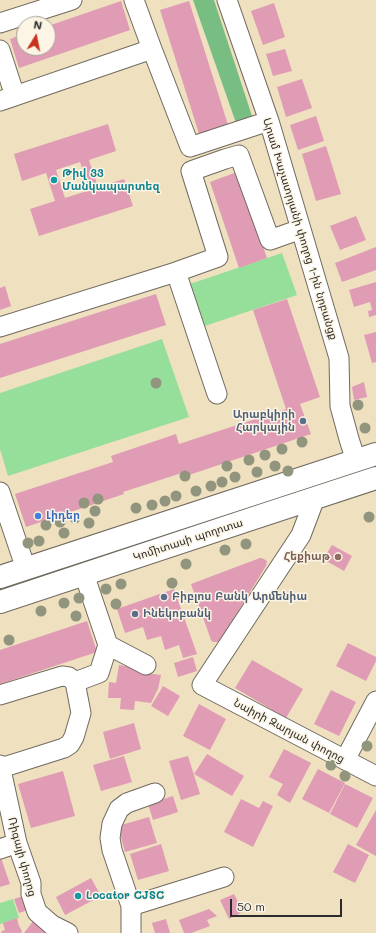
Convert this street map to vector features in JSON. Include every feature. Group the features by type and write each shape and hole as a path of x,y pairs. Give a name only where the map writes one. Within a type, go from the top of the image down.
{"main road":[{"path":"0,577 376,454"},
{"name":"Կոմիտասի պողոտա","path":"0,602 376,478"}],"street":[{"path":"0,23 72,0"},
{"path":"134,0 190,147 269,121"},
{"name":"Արամ Խաչատրյանի փողոց 1-ին նրբանցք","path":"227,0 269,121 339,358 340,406 348,439 356,461"},
{"path":"0,50 8,99 152,49"},
{"path":"0,327 176,272 218,257 191,171 239,155 270,240 301,229"},
{"path":"176,272 217,394"},
{"path":"0,492 26,569"},
{"name":"Նաիրի Զարյան փողոց","path":"315,498 301,535 202,685 376,776"},
{"path":"75,682 99,673 108,645 84,574"},
{"path":"108,645 146,664"},
{"path":"0,695 62,676 69,677 75,682 81,713 74,737 70,744 64,748 0,766"},
{"path":"345,760 376,701"},
{"name":"Ռիգայի փողոց","path":"0,766 9,846 31,883 31,894 37,912 52,924 68,933"},
{"path":"131,933 131,906 112,850 110,838 112,824 119,809 127,803 155,793"},
{"path":"131,906 224,877"}],"green space":[{"path":"193,0 214,0 253,119 236,123"},
{"path":"282,253 297,295 196,329 181,287"},
{"path":"162,339 189,417 8,476 0,449 0,393"},
{"path":"13,899 19,918 0,924 0,903"}],"building":[{"path":"121,1 130,30 56,55 56,23"},
{"path":"189,1 229,128 200,137 160,10"},
{"path":"274,3 285,37 263,45 251,11"},
{"path":"16,37 16,56 54,56 19,68 10,39"},
{"path":"285,49 292,71 273,76 266,54"},
{"path":"302,79 312,108 286,117 277,87"},
{"path":"316,116 324,141 298,150 290,125"},
{"name":"Թիվ 33 Մանկապարտեզ","path":"108,124 116,151 89,160 98,187 124,179 133,206 39,236 30,209 55,201 46,173 22,181 14,154","holes":["80,162 90,190 65,198 56,170"]},
{"path":"326,146 341,194 316,201 302,154"},
{"path":"237,172 267,258 239,268 210,182"},
{"path":"356,216 366,240 340,250 330,226"},
{"path":"376,247 376,270 342,282 335,263"},
{"path":"376,282 376,315 369,317 368,311 372,310 370,302 354,307 349,290"},
{"path":"5,286 11,306 0,310 0,288"},
{"path":"156,294 166,325 0,378 0,344"},
{"path":"287,299 320,397 300,404 311,434 189,475 188,471 123,492 124,494 26,527 15,494 113,462 111,456 176,434 179,444 286,409 253,310"},
{"path":"376,332 376,362 372,363 364,335"},
{"path":"364,382 367,397 354,400 352,387"},
{"name":"Հեքիաթ","path":"332,545 352,556 344,571 323,559"},
{"path":"260,558 267,561 266,566 221,639 218,642 213,642 191,584"},
{"path":"174,589 197,654 183,658 179,645 165,650 161,636 147,640 143,627 125,633 117,609"},
{"path":"87,621 97,652 0,684 0,650"},
{"path":"348,643 376,657 376,661 366,681 336,666"},
{"path":"193,657 197,671 178,677 174,663"},
{"path":"252,660 303,689 286,718 235,688"},
{"path":"119,665 138,668 138,672 161,675 158,689 151,703 135,701 134,710 120,709 121,698 108,698 109,682 116,683"},
{"path":"163,686 180,696 168,716 151,706"},
{"path":"331,690 356,702 339,736 314,724"},
{"path":"199,704 226,719 210,750 183,736"},
{"path":"134,723 141,749 110,759 103,732"},
{"path":"284,749 311,763 290,803 277,795 283,784 269,777"},
{"path":"207,754 244,776 232,796 194,774"},
{"path":"124,756 132,782 101,791 93,765"},
{"path":"188,756 200,794 181,800 169,761"},
{"path":"318,769 345,783 329,813 302,799"},
{"path":"63,771 75,816 31,828 18,784"},
{"path":"345,784 373,798 357,828 330,814"},
{"path":"173,796 178,812 153,820 148,804"},
{"path":"241,799 259,808 263,801 273,806 253,847 224,832"},
{"path":"376,810 376,856 356,845"},
{"path":"149,817 157,843 125,852 118,826"},
{"path":"161,844 169,871 138,880 130,854"},
{"path":"348,844 369,855 355,883 333,872"},
{"path":"0,855 10,884 0,887"},
{"name":"Locator CJSC","path":"91,878 101,896 65,915 56,897"},
{"path":"234,894 243,912 229,919 220,900"},
{"path":"23,896 28,910 19,913 14,899"},
{"path":"209,909 217,916 207,920 210,926 191,933 184,933 179,920"},
{"path":"17,918 22,931 21,933 1,933 5,930 3,923"},
{"path":"166,919 170,933 155,933 152,923"},
{"path":"34,920 47,933 24,933"}],"place":[{"name":"Թիվ 33 Մանկապարտեզ","path":"54,180"},
{"name":"Արաբկիրի Հարկային","path":"303,421"},
{"name":"Լիդեր","path":"38,516"},
{"name":"Հեքիաթ","path":"338,557"},
{"name":"Բիբլոս Բանկ Արմենիա","path":"164,597"},
{"name":"Ինեկոբանկ","path":"135,614"},
{"name":"Locator CJSC","path":"78,896"}]}
